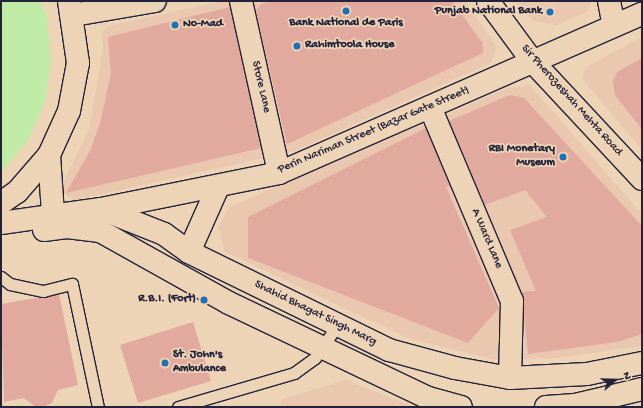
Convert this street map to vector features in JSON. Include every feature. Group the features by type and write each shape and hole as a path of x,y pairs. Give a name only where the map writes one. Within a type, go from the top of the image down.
{"street":[{"path":"1,203 17,192 49,155 69,111 78,63 71,8 156,1"},
{"name":"Store Lane","path":"241,1 279,173"},
{"name":"Sir Pherozeshah Mehta Road","path":"488,1 533,62 640,174"},
{"path":"609,1 614,26"},
{"name":"Perin Nariman Street (Bazar Gate Street)","path":"101,209 218,187 279,173 642,14"},
{"name":"A Ward Lane","path":"430,108 512,301 510,378"},
{"path":"49,155 53,214"},
{"path":"189,252 218,187"},
{"name":"Shahid Bhagat Singh Marg","path":"1,237 78,220 101,209 164,234 189,252 389,350 455,368 510,378 587,374 642,363"},
{"name":"Shahid Bhagat Singh Marg","path":"1,223 53,214 78,220 229,303 428,398 461,407"},
{"path":"546,407 575,404 642,389"}],"lane":[{"path":"1,277 10,284 43,290 72,284 98,407"},
{"path":"178,407 294,373 324,348 337,325"}],"shaded area":[{"path":"222,1 465,1 497,47 491,63 295,151 74,200 59,191 89,130 103,48 101,33 108,26"},
{"path":"514,1 592,1 587,12 556,25 533,21"},
{"path":"642,37 642,150 583,80 584,68"},
{"path":"530,85 642,214 642,346 557,358 496,360 410,339 225,252 218,227 229,207 508,88"},
{"path":"346,380 414,407 279,407 282,399"}],"green space":[{"path":"1,1 40,1 47,18 51,60 45,102 28,140 1,173"}],"building":[{"path":"273,1 452,1 483,44 483,53 287,144 256,11 261,4"},
{"path":"230,7 261,148 66,193 90,151 100,123 111,74 108,37"},
{"path":"642,58 642,129 615,95 613,82 617,72"},
{"path":"510,95 524,98 642,226 642,334 617,342 528,354 522,292 536,291 510,230 547,217 525,190 485,205 449,121"},
{"path":"426,128 450,186 446,187 499,308 468,343 248,258 248,217"},
{"path":"59,294 78,385 58,390 52,403 45,406 36,407 24,398 4,402 1,304"},
{"name":"St. John's Ambulance","path":"193,322 211,381 138,403 120,345"}],"place":[{"name":"Bank National de Paris","path":"346,11"},
{"name":"Punjab National Bank","path":"550,12"},
{"name":"No-Mad","path":"175,25"},
{"name":"Rahimtoola House","path":"297,46"},
{"name":"RBI Monetary Museum","path":"563,157"},
{"name":"R.B.I. (Fort)","path":"204,300"},
{"name":"St. John's Ambulance","path":"165,363"}]}
